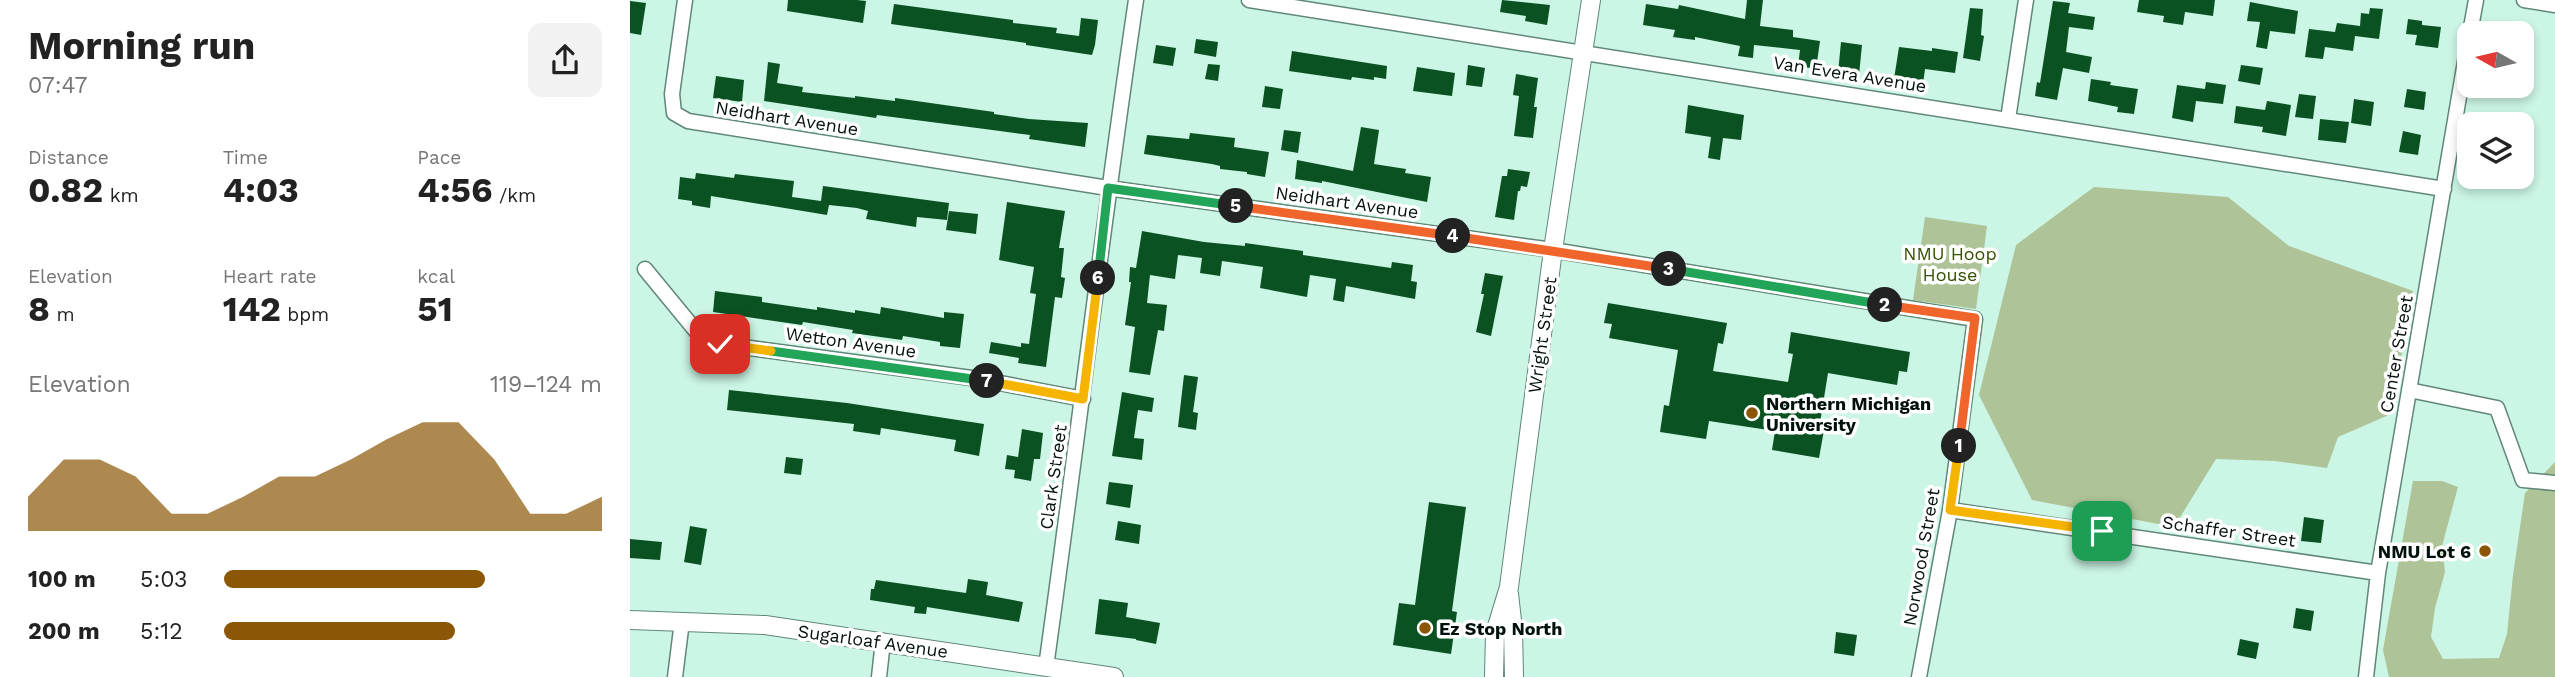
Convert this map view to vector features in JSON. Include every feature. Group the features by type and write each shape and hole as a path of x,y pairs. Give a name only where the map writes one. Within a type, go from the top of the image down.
{"main road":[{"name":"Wright Street","path":"1494,677 1495,633 1509,587 1553,250 1591,0"},
{"name":"Wright Street","path":"1509,587 1514,677"},
{"name":"Sugarloaf Avenue","path":"630,620 765,625 1114,677"}],"street":[{"name":"Neidhart Avenue","path":"685,0 672,94 674,113 688,121 1108,188 1553,250 1975,318"},
{"name":"Clark Street","path":"1046,667 1083,399 1108,188 1136,0"},
{"name":"Van Evera Avenue","path":"1249,0 2444,189"},
{"path":"2008,119 2026,0"},
{"name":"Center Street","path":"2472,21 2476,0"},
{"path":"2524,0 2555,5"},
{"name":"Center Street","path":"2366,677 2378,573 2459,98"},
{"name":"Wetton Avenue","path":"645,269 696,331 720,344 979,379 1083,399"},
{"name":"Norwood Street","path":"1919,677 1950,510 1975,318"},
{"path":"2409,390 2497,408 2523,480 2555,483"},
{"name":"Schaffer Street","path":"1950,510 2378,573"},
{"path":"675,677 682,621"},
{"path":"878,677 883,642"}],"green space":[{"path":"2094,187 2228,197 2289,246 2413,291 2391,414 2338,437 2327,468 2275,461 2216,459 2174,527 2032,500 1979,395 2016,245"},
{"name":"NMU Hoop House","path":"1925,217 1987,226 1976,309 1913,300"},
{"path":"2555,462 2555,677 2389,677 2383,650 2413,481 2442,481 2458,487 2442,546 2445,572 2435,608 2431,637 2443,659 2499,658 2507,634 2525,493"}],"building":[{"path":"788,0 866,1 863,23 787,11"},
{"path":"1502,0 1550,5 1547,25 1525,21 1526,16 1500,12"},
{"path":"1747,0 1763,0 1760,26 1793,30 1793,37 1820,41 1816,69 1798,66 1800,50 1754,45 1753,58 1738,56 1740,46 1695,37 1695,40 1673,37 1675,30 1643,25 1646,4 1678,9 1679,5 1745,19"},
{"path":"2139,0 2215,0 2213,16 2185,12 2183,25 2163,22 2164,16 2137,12"},
{"path":"630,1 646,3 641,35 630,33"},
{"path":"2053,1 2070,3 2068,13 2095,17 2093,30 2069,27 2066,52 2092,57 2089,73 2063,68 2057,100 2035,96 2037,82 2040,83"},
{"path":"2250,2 2298,11 2295,34 2270,31 2267,49 2256,47 2260,22 2247,21"},
{"path":"894,4 1013,20 1013,23 1057,28 1056,33 1079,36 1081,18 1098,20 1095,45 1092,55 891,24"},
{"path":"1970,8 1983,9 1981,35 1984,36 1980,61 1963,58"},
{"path":"2370,8 2383,9 2379,39 2355,36 2353,51 2325,47 2323,59 2305,57 2309,29 2335,32 2337,23 2360,26 2361,13 2369,14"},
{"path":"2408,19 2422,21 2422,25 2441,27 2438,48 2415,45 2417,35 2406,34"},
{"path":"1196,39 1218,42 1216,57 1194,53"},
{"path":"1841,42 1862,45 1859,75 1838,73"},
{"path":"1156,45 1176,48 1173,66 1153,63"},
{"path":"1899,47 1958,52 1955,73 1925,69 1923,84 1894,79"},
{"path":"1292,51 1387,66 1386,79 1352,77 1351,80 1289,71"},
{"path":"768,62 780,64 777,83 803,87 802,92 895,101 895,98 1029,119 1088,123 1085,147 1029,139 1030,135 877,115 876,118 764,101"},
{"path":"1208,64 1220,65 1218,81 1205,79"},
{"path":"1468,65 1485,68 1482,87 1466,85"},
{"path":"2241,65 2263,68 2260,85 2238,81"},
{"path":"1417,67 1455,73 1452,96 1413,91"},
{"path":"1516,74 1538,78 1533,138 1514,136 1519,96 1513,95"},
{"path":"716,76 744,80 742,102 713,98"},
{"path":"2091,79 2138,89 2134,114 2117,112 2118,107 2088,101"},
{"path":"2206,82 2226,85 2223,104 2196,101 2193,122 2172,118 2177,85 2205,89"},
{"path":"1265,86 1283,89 1280,109 1262,107"},
{"path":"2407,89 2426,92 2424,110 2404,107"},
{"path":"2299,94 2316,96 2313,119 2295,117"},
{"path":"2354,99 2374,102 2371,126 2351,123"},
{"path":"2267,101 2291,105 2286,136 2262,132 2263,127 2234,123 2236,106 2265,110"},
{"path":"1688,105 1744,115 1741,140 1723,138 1720,160 1708,158 1711,137 1685,133"},
{"path":"2320,119 2349,122 2346,143 2318,140"},
{"path":"1361,127 1379,130 1374,164 1406,169 1405,173 1431,177 1427,202 1322,181 1295,179 1297,160 1353,171"},
{"path":"1284,130 1301,132 1298,153 1281,150"},
{"path":"2403,131 2421,135 2418,155 2399,152"},
{"path":"1190,133 1235,138 1234,147 1269,152 1265,177 1220,169 1220,166 1212,164 1144,154 1147,135 1189,139"},
{"path":"1508,169 1530,172 1527,187 1521,186 1518,191 1514,220 1495,217 1502,176 1507,176"},
{"path":"696,173 734,178 735,174 794,181 792,197 821,201 823,186 949,203 947,220 917,217 916,227 866,219 868,211 857,208 829,205 827,215 711,196 710,208 692,205 692,201 678,199 680,177 695,179"},
{"path":"1007,202 1065,211 1059,248 1064,248 1061,277 1065,278 1062,298 1055,297 1046,367 1018,363 1019,358 989,353 991,342 1021,347 1021,343 1029,344 1036,294 1030,293 1034,267 999,260"},
{"path":"949,211 978,214 976,234 946,230"},
{"path":"1142,231 1204,242 1245,246 1245,243 1303,251 1303,255 1391,268 1392,262 1413,265 1411,281 1417,282 1415,299 1346,286 1344,302 1333,300 1336,279 1310,275 1307,297 1260,288 1263,267 1222,261 1220,276 1200,273 1202,258 1178,255 1175,279 1150,275 1147,303 1167,305 1164,331 1158,330 1150,375 1129,372 1135,327 1125,325 1131,282 1130,267 1136,268"},
{"path":"1485,273 1503,276 1491,336 1476,332 1484,294 1481,294"},
{"path":"715,291 762,297 762,302 817,310 817,307 880,314 881,307 944,318 944,312 964,314 960,348 940,346 940,342 903,336 902,340 803,322 802,325 713,312"},
{"path":"1608,303 1727,323 1723,344 1718,343 1713,371 1788,382 1793,354 1788,353 1791,332 1910,352 1907,372 1899,371 1897,385 1828,373 1819,429 1824,430 1819,458 1772,450 1775,431 1709,421 1706,439 1660,432 1664,405 1669,406 1678,350 1609,338 1612,324 1604,323"},
{"path":"1184,375 1198,377 1193,412 1198,413 1196,430 1178,427"},
{"path":"729,390 847,403 984,424 979,456 954,451 956,440 881,428 880,435 853,431 854,424 727,410"},
{"path":"1122,392 1154,398 1152,412 1138,410 1134,438 1144,439 1142,460 1112,456"},
{"path":"1022,429 1043,433 1040,459 1034,459 1031,481 1014,478 1015,470 1005,469 1007,455 1018,457"},
{"path":"786,457 803,459 801,475 784,473"},
{"path":"1109,482 1133,485 1130,508 1106,504"},
{"path":"1429,502 1466,507 1452,611 1457,612 1451,654 1393,645 1399,603 1415,605"},
{"path":"2304,517 2324,520 2321,543 2301,541"},
{"path":"1118,521 1141,525 1139,544 1115,540"},
{"path":"690,526 707,529 701,565 684,562"},
{"path":"630,539 662,542 660,560 630,558"},
{"path":"968,579 988,582 986,595 1023,602 1019,622 927,607 926,614 914,613 915,607 870,600 871,589 874,589 876,580 966,593"},
{"path":"1099,599 1128,603 1126,617 1160,623 1156,644 1095,634"},
{"path":"2296,608 2314,611 2311,631 2293,628"},
{"path":"1836,632 1857,635 1854,656 1834,653"},
{"path":"2240,639 2259,643 2256,659 2237,655"}],"place":[{"name":"Northern Michigan University","path":"1752,413"},
{"name":"NMU Lot 6","path":"2485,551"},
{"name":"Ez Stop North","path":"1425,628"}],"route":[{"path":"720,344 979,379 1083,399 1108,188 1553,250 1975,318 1950,510 2102,531"}]}
